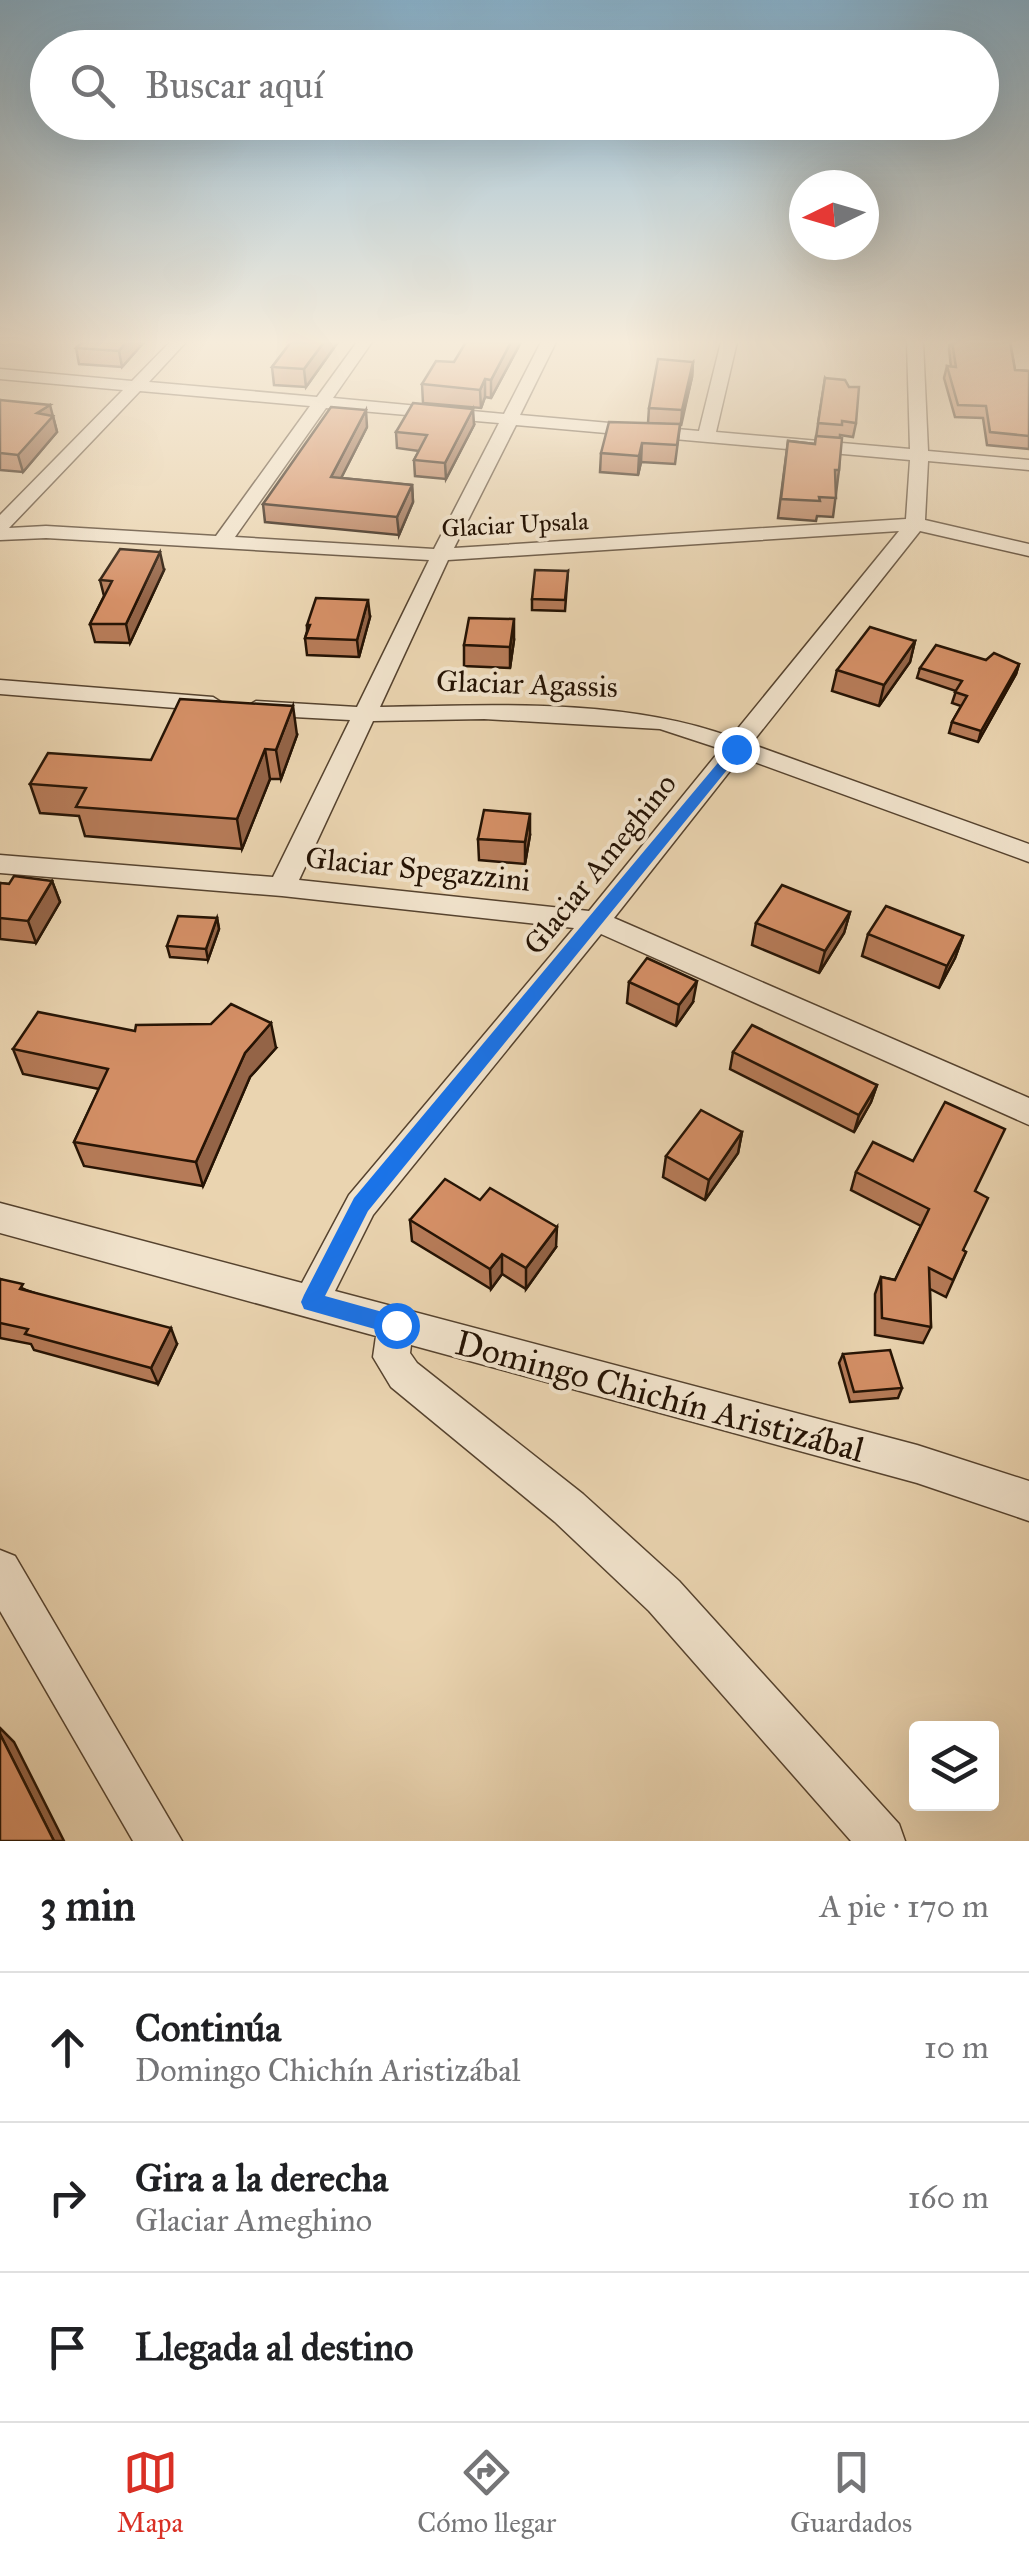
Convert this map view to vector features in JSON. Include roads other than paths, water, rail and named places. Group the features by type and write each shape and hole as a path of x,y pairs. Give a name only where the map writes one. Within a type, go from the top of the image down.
{"street":[{"path":"0,526 95,428"},
{"path":"222,542 302,428"},
{"path":"282,888 506,428"},
{"path":"596,428 1029,465"},
{"path":"706,438 708,428"},
{"path":"915,524 918,428"},
{"name":"Glaciar Upsala","path":"0,534 46,532 441,555 915,524 1029,550"},
{"name":"Glaciar Ameghino","path":"311,1302 361,1204 596,921 915,524"},
{"name":"Glaciar Agassis","path":"0,687 366,714 484,712 660,722 1029,853"},
{"name":"Glaciar Spegazzini","path":"0,864 596,921 1029,1112"},
{"name":"Domingo Chichín Aristizábal","path":"0,1218 916,1464 1029,1501"},
{"path":"396,1325 391,1357 404,1375 569,1508 664,1596 882,1841"},
{"path":"0,1571 159,1841"}]}
